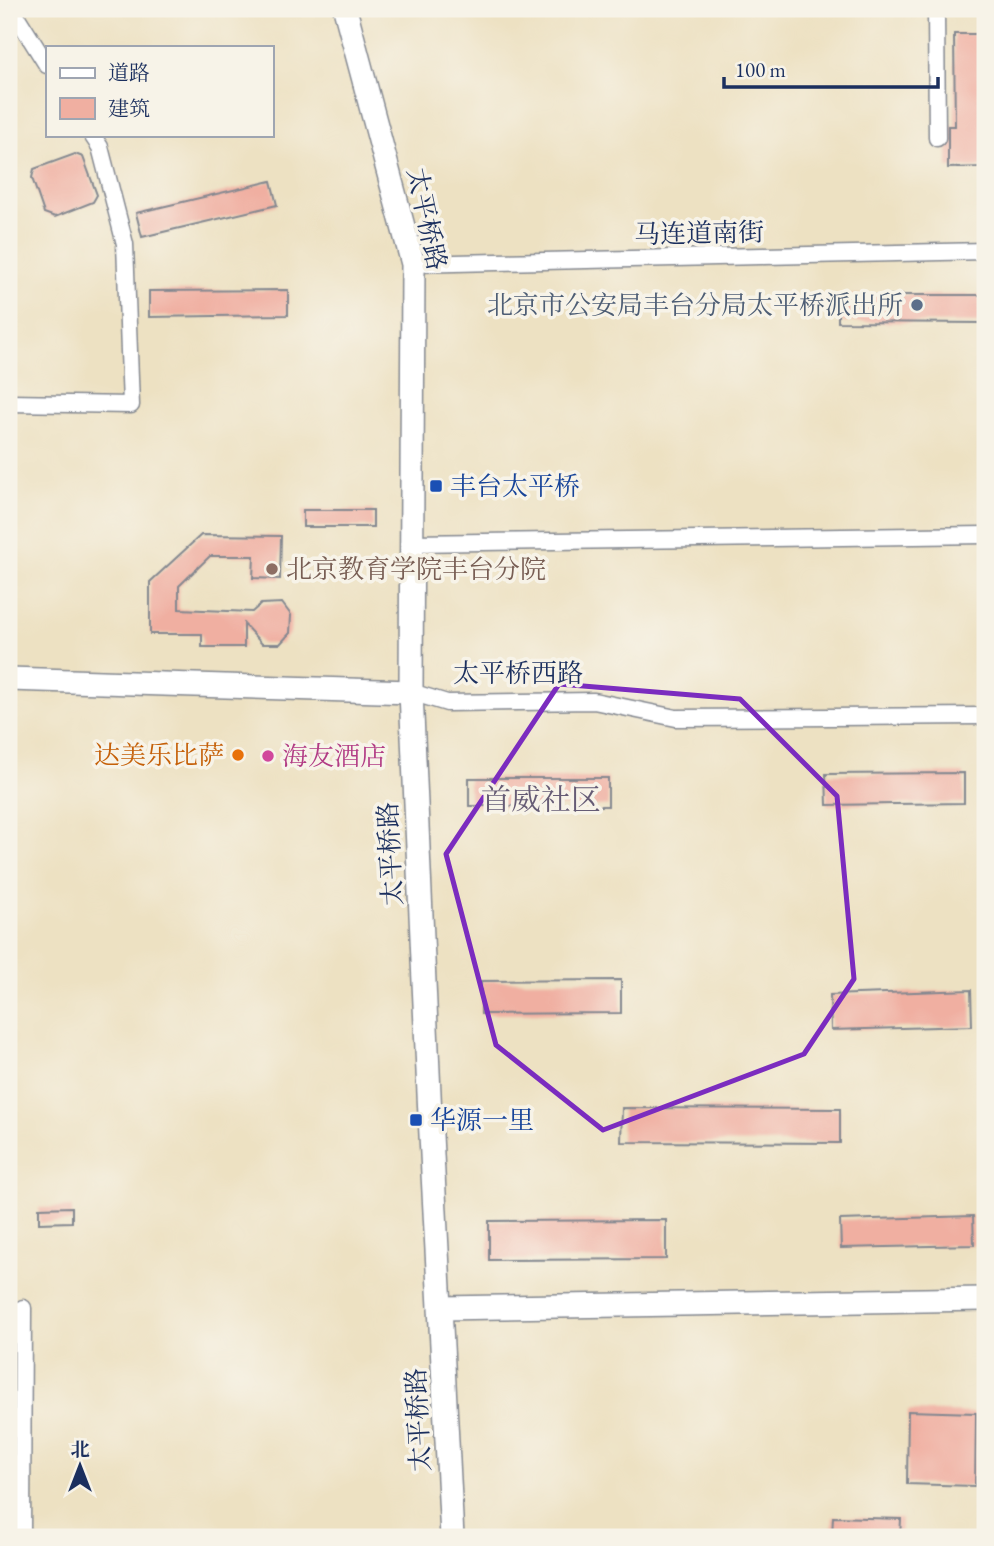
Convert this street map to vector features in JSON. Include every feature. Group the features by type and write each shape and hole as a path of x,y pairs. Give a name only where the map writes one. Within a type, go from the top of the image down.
{"street":[{"path":"12,9 46,63"},
{"name":"太平桥路","path":"345,9 413,264 411,692 452,1537"},
{"path":"936,9 937,138"},
{"path":"9,403 131,405 125,244 100,147 93,136"},
{"name":"马连道南街","path":"413,264 985,250"},
{"path":"413,543 985,534"},
{"name":"太平桥西路","path":"9,679 411,692 447,703 594,701 676,718 985,716"},
{"path":"441,1308 985,1299"},
{"path":"22,1537 23,1308"}],"highlighted area":[{"path":"559,684 740,699 837,796 854,979 804,1054 603,1130 496,1045 446,854"}],"building":[{"path":"954,34 985,34 985,167 948,168 948,126 955,126"},
{"path":"75,154 83,157 97,195 93,202 55,217 44,213 32,178 34,169"},
{"path":"271,181 277,205 142,237 136,213"},
{"path":"288,290 288,315 149,317 149,291"},
{"path":"838,295 985,295 985,323 838,322"},
{"path":"303,510 373,510 373,527 303,527"},
{"path":"201,535 281,536 280,579 253,578 254,556 210,556 179,586 179,609 252,612 261,604 282,603 291,615 290,633 280,644 262,644 244,624 244,647 202,647 202,634 150,634 150,582"},
{"path":"964,773 964,803 827,805 826,774"},
{"path":"469,778 608,778 608,806 469,806"},
{"path":"621,980 621,1013 481,1014 481,981"},
{"path":"971,990 972,1026 831,1030 830,995"},
{"path":"622,1108 840,1109 840,1143 621,1142"},
{"path":"72,1207 72,1222 39,1223 39,1208"},
{"path":"973,1216 974,1245 841,1248 840,1220"},
{"path":"666,1220 666,1259 489,1260 489,1221"},
{"path":"908,1411 976,1413 975,1486 907,1484"},
{"path":"833,1517 901,1519 900,1537 832,1537"}],"place":[{"name":"北京市公安局丰台分局太平桥派出所","path":"917,305"},
{"name":"丰台太平桥","path":"436,486"},
{"name":"北京教育学院丰台分院","path":"272,569"},
{"name":"达美乐比萨","path":"238,755"},
{"name":"海友酒店","path":"268,756"},
{"name":"华源一里","path":"416,1120"}],"district":[{"name":"首威社区","path":"541,799"}]}
